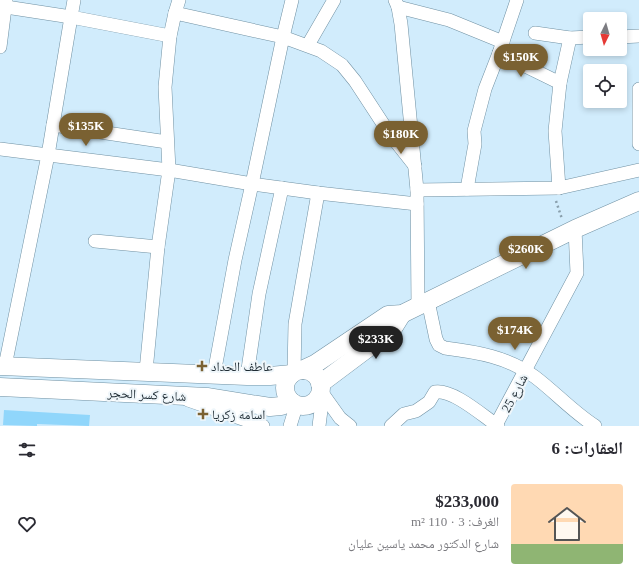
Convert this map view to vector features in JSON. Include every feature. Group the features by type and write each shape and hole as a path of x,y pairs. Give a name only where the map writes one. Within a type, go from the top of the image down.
{"main road":[{"path":"402,314 392,330 319,391 309,404 304,405 293,402 288,398 285,388 288,378 296,372 315,364 388,315 402,314 571,231 639,200"},
{"name":"شارع كسر الحجر","path":"3,366 247,376 270,376 296,372"},
{"path":"296,372 314,374 319,391"},
{"name":"شارع كسر الحجر","path":"0,387 173,395 227,399 270,406 281,406 293,402"}],"street":[{"path":"3,366 48,155 74,0"},
{"path":"146,371 158,246 169,170 165,87 170,36 179,0"},
{"path":"214,374 235,260 292,0"},
{"path":"308,45 334,0"},
{"path":"467,189 475,144 475,127 486,89 517,0"},
{"path":"0,47 6,3 170,36"},
{"path":"560,82 449,20 397,4 415,166 423,303 436,339 439,345 445,348 496,357 526,371 595,426"},
{"path":"175,14 283,37 308,45 332,56 342,65 355,81 398,145 415,166"},
{"path":"536,33 570,38 583,37"},
{"path":"627,37 639,36"},
{"path":"555,188 554,138 560,82 570,38"},
{"path":"639,89 639,144"},
{"path":"53,126 167,142"},
{"path":"0,149 169,170 318,193 417,204"},
{"path":"417,190 555,188 639,170"},
{"path":"247,376 259,294 282,188"},
{"path":"296,372 295,324 318,193"},
{"name":"شارع 25","path":"497,425 577,273 571,231"},
{"path":"94,241 158,246"},
{"path":"319,391 321,410 319,426"},
{"path":"319,391 340,418 350,426"},
{"path":"391,426 404,414 416,411 430,402 435,392 442,391 452,395 497,425"},
{"path":"173,395 263,426"},
{"path":"290,426 294,413 293,402"}],"path":[{"path":"555,188 571,231"}],"building":[{"path":"4,410 90,415 89,426 37,424 37,426 3,425"}],"place":[{"name":"عاطف الحداد","path":"202,366"},
{"name":"اسامه زكريا","path":"203,414"}]}
